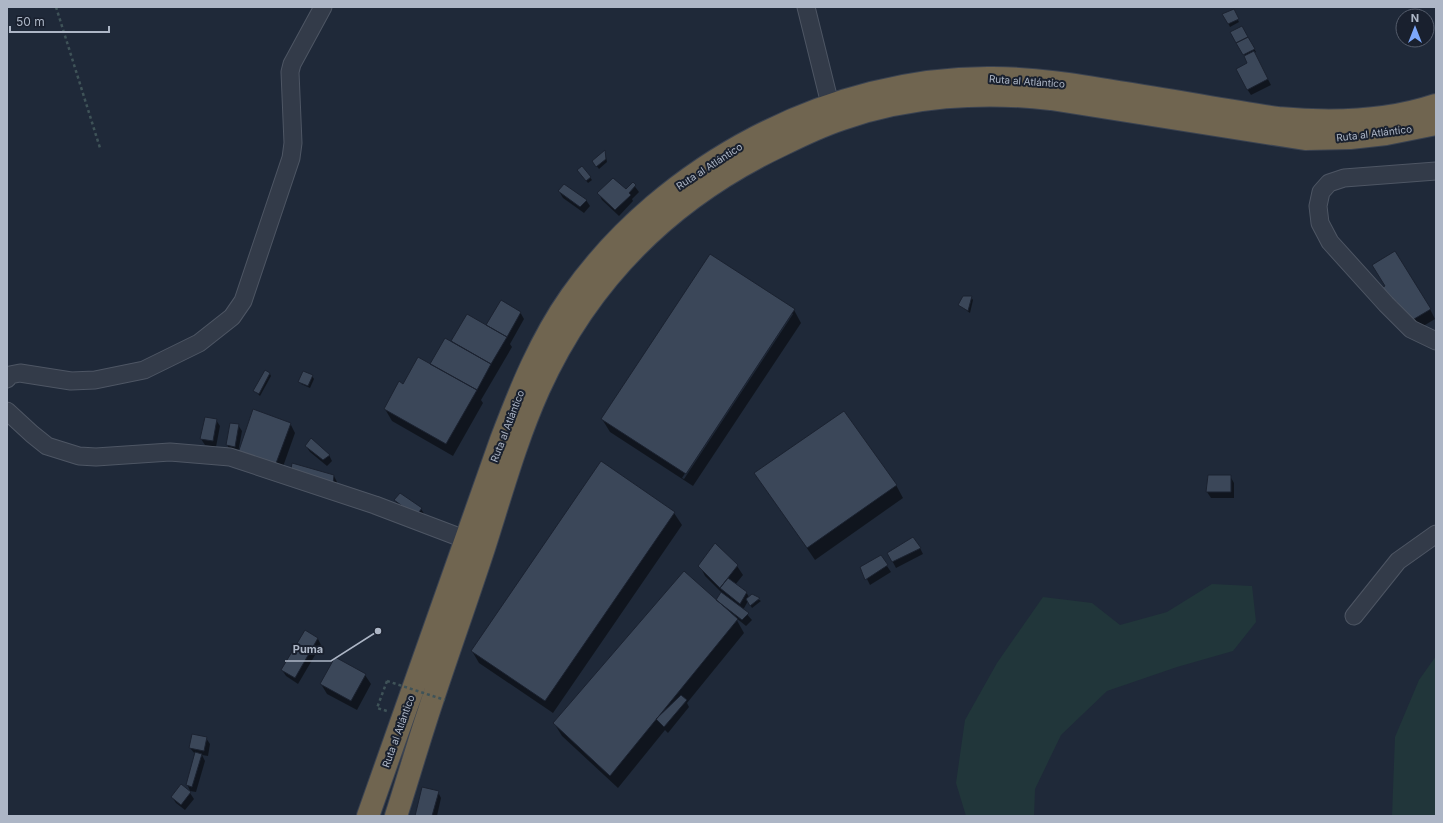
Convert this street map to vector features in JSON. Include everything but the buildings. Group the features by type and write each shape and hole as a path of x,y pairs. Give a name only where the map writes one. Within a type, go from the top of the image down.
{"highway":[{"name":"Ruta al Atlántico","path":"368,816 467,540 501,440 523,383 546,338 571,296 606,253 668,193 698,172 740,146 808,112 830,104 874,92 917,83 990,78 1053,81 1264,116 1312,121 1348,121 1384,117 1436,105"},
{"name":"Ruta al Atlántico","path":"396,816 516,446 539,389 562,345 586,307 618,265 648,234 678,207 709,185 750,160 816,128 845,118 886,107 957,96 1027,96 1305,139 1350,138 1386,134 1436,124"},
{"path":"391,816 392,805 421,720 419,712 413,710 405,712 403,716"}],"street":[{"path":"7,379 10,375 20,373 71,381 95,380 144,370 199,343 232,317 243,301 291,158 293,143 290,72 292,64 323,7"},
{"path":"806,7 830,104"},
{"path":"1436,171 1344,178 1329,183 1321,192 1318,206 1320,223 1330,242 1386,304 1411,329 1436,341"},
{"path":"7,411 47,446 79,456 170,452 230,457 375,504 467,540"},
{"path":"1354,616 1398,561 1436,534"}],"path":[{"path":"56,7 100,148"},
{"path":"377,708 386,681 445,700"}],"green space":[{"path":"1212,584 1252,586 1256,622 1233,651 1177,667 1107,691 1061,735 1035,789 1034,816 966,816 956,783 965,720 997,663 1043,597 1092,603 1120,625 1167,612"},
{"path":"1436,656 1436,816 1392,816 1395,737 1419,680"}],"place":[{"name":"Puma","path":"378,631"}]}
